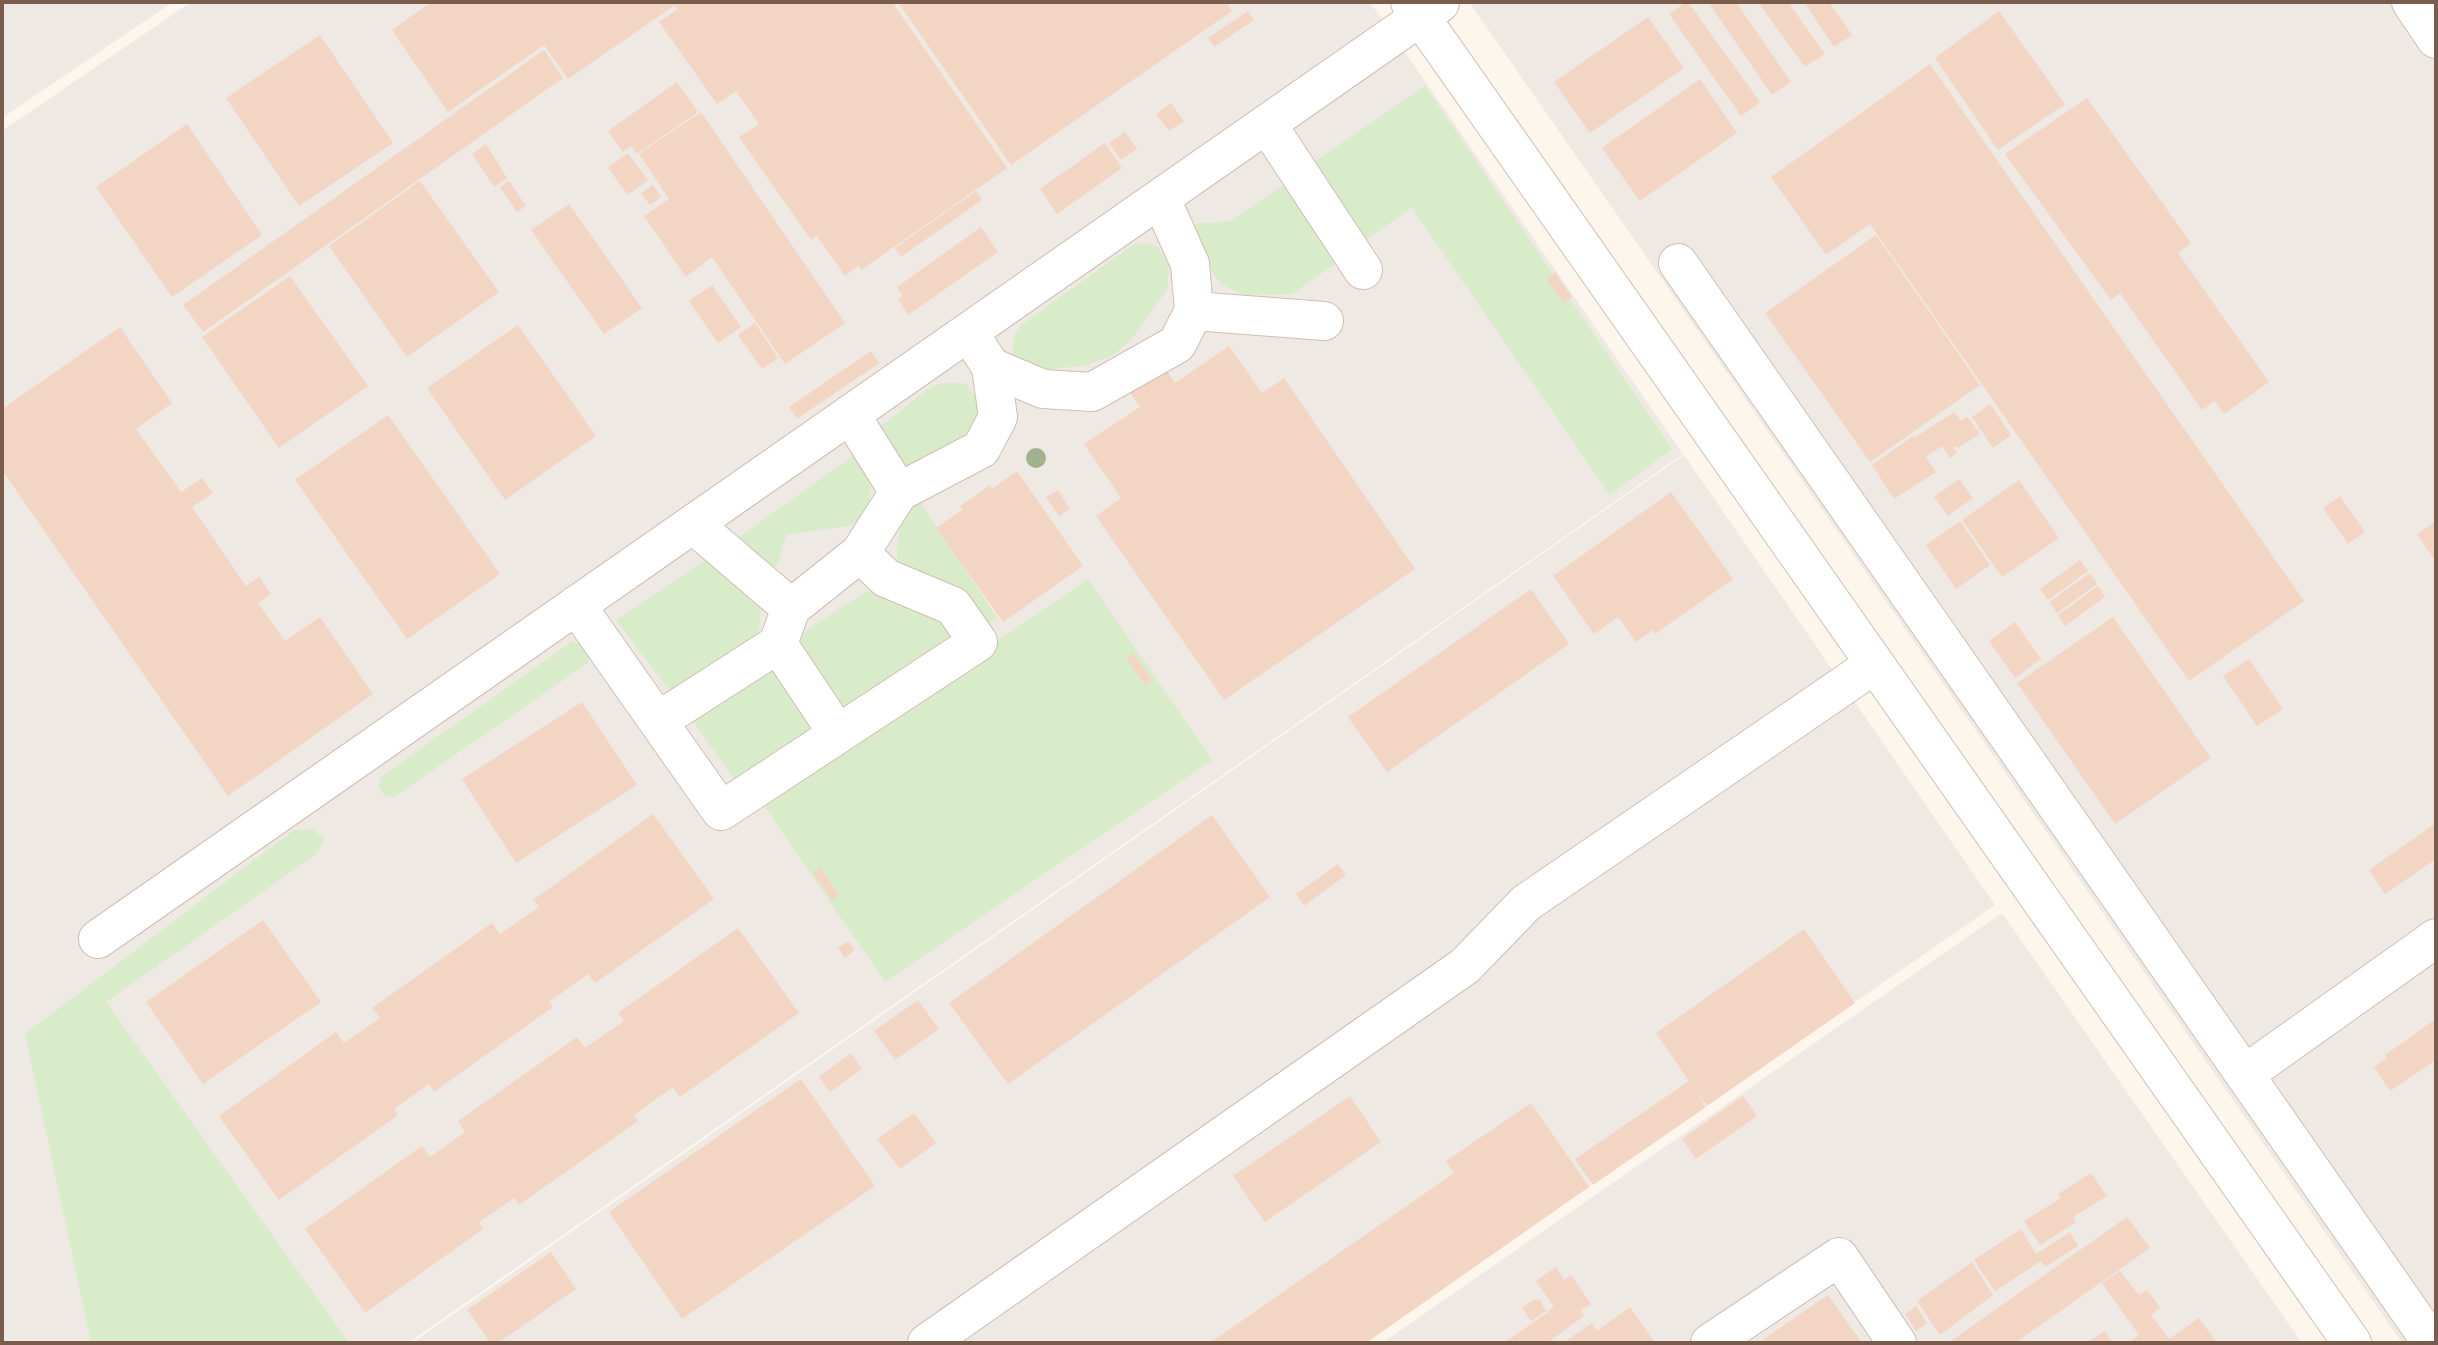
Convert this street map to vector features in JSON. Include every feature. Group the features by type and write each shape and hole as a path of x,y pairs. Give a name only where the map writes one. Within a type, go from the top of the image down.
{"street":[{"path":"2411,2 2436,37"},
{"path":"98,939 1267,124 1424,7 1875,664 2352,1343"},
{"path":"1267,124 1363,270"},
{"path":"991,367 1043,389 1092,392 1177,344 1194,312 1190,264 1160,199"},
{"path":"1678,263 2432,1343"},
{"path":"1194,312 1324,321"},
{"path":"657,721 778,644 791,608 860,553 899,492 981,450 998,417 991,367 968,332"},
{"path":"850,414 899,492"},
{"path":"694,524 791,608"},
{"path":"576,605 721,811 978,642 953,606 886,578 860,553"},
{"path":"778,644 838,734"},
{"path":"927,1343 1465,966 1526,903 1875,664"},
{"path":"2245,1074 2436,939"},
{"path":"1710,1343 1839,1257 1898,1343"}],"shaded area":[{"path":"2,2 173,2 2,118"},
{"path":"191,2 1370,2 1683,454 408,1343 2,1343 2,131"},
{"path":"1469,2 2436,2 2436,1343 2402,1343"},
{"path":"1684,455 1995,905 1363,1343 412,1343"},
{"path":"2002,913 2302,1343 1382,1343"}],"green space":[{"path":"1425,86 1672,449 1610,495 1412,208 1358,245 1305,168"},
{"path":"1286,183 1339,261 1292,294 1245,295 1221,284 1213,274 1194,224 1230,221"},
{"path":"1147,243 1158,247 1169,266 1167,290 1133,337 1114,355 1083,366 1041,370 1011,361 1015,334 1021,325 1134,244"},
{"path":"944,383 965,383 983,406 980,426 962,443 904,472 880,427 931,387"},
{"path":"860,451 871,463 870,510 853,525 786,535 779,561 770,577 728,545"},
{"path":"920,502 997,618 985,626 897,569 902,524"},
{"path":"713,555 761,605 759,631 753,648 676,699 616,620"},
{"path":"1088,579 1212,760 885,982 761,801"},
{"path":"886,590 934,608 963,642 846,714 798,646 800,639 808,629 867,591"},
{"path":"571,642 582,644 590,654 588,663 394,797 386,797 379,787 381,777"},
{"path":"764,663 781,666 820,727 740,787 687,713"},
{"path":"312,829 324,838 318,853 106,1002 349,1343 91,1343 25,1034 294,830"}],"building":[{"path":"431,2 892,2 1007,168 861,270 859,265 845,276 817,236 811,240 739,137 759,124 736,91 717,104 659,22 678,9 675,5 568,79 544,45 448,112 392,30"},
{"path":"898,2 1226,2 1232,11 1011,165"},
{"path":"1686,2 1760,102 1741,116 1669,14"},
{"path":"1708,2 1736,2 1791,82 1772,95"},
{"path":"1758,2 1788,2 1825,54 1805,67"},
{"path":"1804,2 1829,2 1852,35 1834,47"},
{"path":"1248,11 1254,20 1214,47 1208,38"},
{"path":"1999,11 2065,104 1998,150 1935,58"},
{"path":"1648,17 1684,68 1590,133 1554,82"},
{"path":"320,35 393,143 299,206 226,98"},
{"path":"544,50 563,78 203,332 183,305"},
{"path":"1930,64 2304,601 2189,681 1870,224 1826,255 1771,177"},
{"path":"1700,79 1737,133 1640,201 1602,148"},
{"path":"677,82 698,112 637,154 631,146 623,152 608,131"},
{"path":"2087,98 2191,243 2178,253 2269,382 2224,414 2215,401 2202,410 2120,293 2111,300 2005,154"},
{"path":"1171,103 1184,121 1169,131 1156,114"},
{"path":"701,112 845,323 785,364 712,257 686,277 644,216 669,199 639,154"},
{"path":"187,124 262,235 172,297 96,187"},
{"path":"1125,132 1137,149 1121,160 1109,143"},
{"path":"1105,143 1122,168 1057,214 1040,189"},
{"path":"486,144 507,178 494,187 472,154"},
{"path":"628,153 648,180 628,195 608,168"},
{"path":"420,181 499,292 407,357 329,246"},
{"path":"509,181 526,206 517,212 500,187"},
{"path":"653,185 661,197 650,205 641,193"},
{"path":"976,191 982,200 901,257 895,248"},
{"path":"569,204 642,308 604,334 531,230"},
{"path":"981,227 998,252 908,315 898,299 903,296 897,287"},
{"path":"1876,235 1980,385 1870,462 1765,313"},
{"path":"1555,272 1572,297 1563,303 1546,279"},
{"path":"290,276 368,386 279,448 202,337"},
{"path":"712,285 741,327 718,343 689,301"},
{"path":"755,323 778,358 762,369 738,335"},
{"path":"518,325 596,436 505,500 427,388"},
{"path":"120,327 172,403 136,429 181,492 202,478 213,493 192,507 246,586 259,577 271,594 258,603 285,641 320,617 373,694 228,796 2,470 2,409"},
{"path":"1229,346 1262,393 1284,378 1415,569 1224,700 1096,516 1121,498 1084,444 1140,407 1128,390 1163,365 1175,383"},
{"path":"871,351 879,363 797,419 789,407"},
{"path":"1990,404 2011,435 1993,448 1972,417"},
{"path":"1954,412 1961,421 1966,417 1970,420 1980,434 1958,448 1953,448 1957,453 1950,458 1942,446 1926,457 1936,472 1894,499 1872,465"},
{"path":"388,415 500,574 407,639 295,480"},
{"path":"1017,471 1083,566 1003,622 936,528 963,509 960,506 990,485 992,489"},
{"path":"1959,479 1973,498 1948,516 1934,497"},
{"path":"2019,480 2059,538 2002,577 1962,520"},
{"path":"1058,490 1070,509 1059,516 1046,497"},
{"path":"1671,492 1733,579 1655,634 1653,630 1636,642 1618,617 1594,634 1553,576"},
{"path":"2340,496 2365,532 2348,544 2323,508"},
{"path":"1960,521 1990,565 1956,589 1926,545"},
{"path":"2436,521 2436,562 2417,534"},
{"path":"2080,560 2088,571 2048,600 2040,589"},
{"path":"2090,573 2097,584 2057,613 2049,602"},
{"path":"2098,586 2105,597 2065,626 2058,615"},
{"path":"1531,589 1569,644 1387,772 1348,717"},
{"path":"2113,617 2211,758 2115,824 2017,683"},
{"path":"2015,622 2041,659 2015,678 1989,641"},
{"path":"1133,653 1152,680 1145,685 1126,658"},
{"path":"2249,659 2283,709 2257,726 2223,676"},
{"path":"582,702 637,785 516,863 462,779"},
{"path":"653,814 714,899 595,983 588,974 549,1002 553,1007 434,1092 429,1084 394,1109 398,1115 279,1200 219,1116 336,1032 344,1043 380,1018 372,1008 492,923 500,934 539,907 533,900"},
{"path":"1212,815 1270,897 1008,1084 949,1003"},
{"path":"2436,823 2436,859 2385,894 2369,870"},
{"path":"1338,864 1346,875 1304,906 1296,894"},
{"path":"820,867 839,895 832,900 813,872"},
{"path":"263,920 321,1002 203,1084 146,1002"},
{"path":"738,928 799,1013 680,1097 673,1087 634,1115 638,1121 519,1205 514,1198 479,1222 483,1229 365,1313 305,1229 422,1146 430,1157 465,1132 458,1121 577,1037 585,1048 624,1021 618,1013"},
{"path":"1804,929 1855,1003 1707,1106 1693,1086 1706,1107 1593,1185 1575,1159 1689,1081 1656,1033"},
{"path":"848,941 855,950 845,958 838,948"},
{"path":"918,1000 939,1029 895,1060 874,1031"},
{"path":"2436,1019 2436,1060 2390,1091 2374,1067 2387,1058 2385,1055"},
{"path":"851,1053 862,1069 830,1092 819,1077"},
{"path":"801,1079 875,1186 682,1319 609,1212"},
{"path":"1350,1096 1381,1142 1265,1222 1233,1176"},
{"path":"1743,1096 1757,1116 1696,1159 1682,1139"},
{"path":"1531,1103 1589,1187 1366,1343 1210,1343 1454,1173 1446,1161"},
{"path":"914,1113 936,1143 900,1169 877,1139"},
{"path":"2091,1173 2107,1196 2073,1217 2076,1222 2040,1245 2024,1221 2061,1198 2058,1194"},
{"path":"2127,1217 2150,1248 2015,1343 1948,1343"},
{"path":"2021,1229 2036,1254 2070,1232 2078,1246 2045,1267 2041,1261 1995,1291 1974,1260"},
{"path":"551,1252 576,1289 498,1343 491,1343 467,1310"},
{"path":"1972,1262 1993,1295 1940,1335 1917,1301"},
{"path":"1556,1267 1564,1280 1571,1275 1591,1304 1581,1310 1584,1316 1547,1343 1504,1343 1548,1312 1553,1318 1548,1311 1554,1307 1536,1281"},
{"path":"2120,1271 2139,1295 2147,1290 2160,1307 2151,1315 2169,1339 2199,1318 2217,1343 2129,1343 2139,1335 2102,1283"},
{"path":"1828,1295 1862,1343 1758,1343"},
{"path":"1539,1299 1546,1311 1531,1321 1522,1308"},
{"path":"1916,1306 1927,1323 1916,1331 1905,1314"},
{"path":"1630,1307 1655,1343 1569,1343 1567,1340 1592,1323 1597,1331"},
{"path":"2105,1331 2112,1343 2086,1343"}]}
